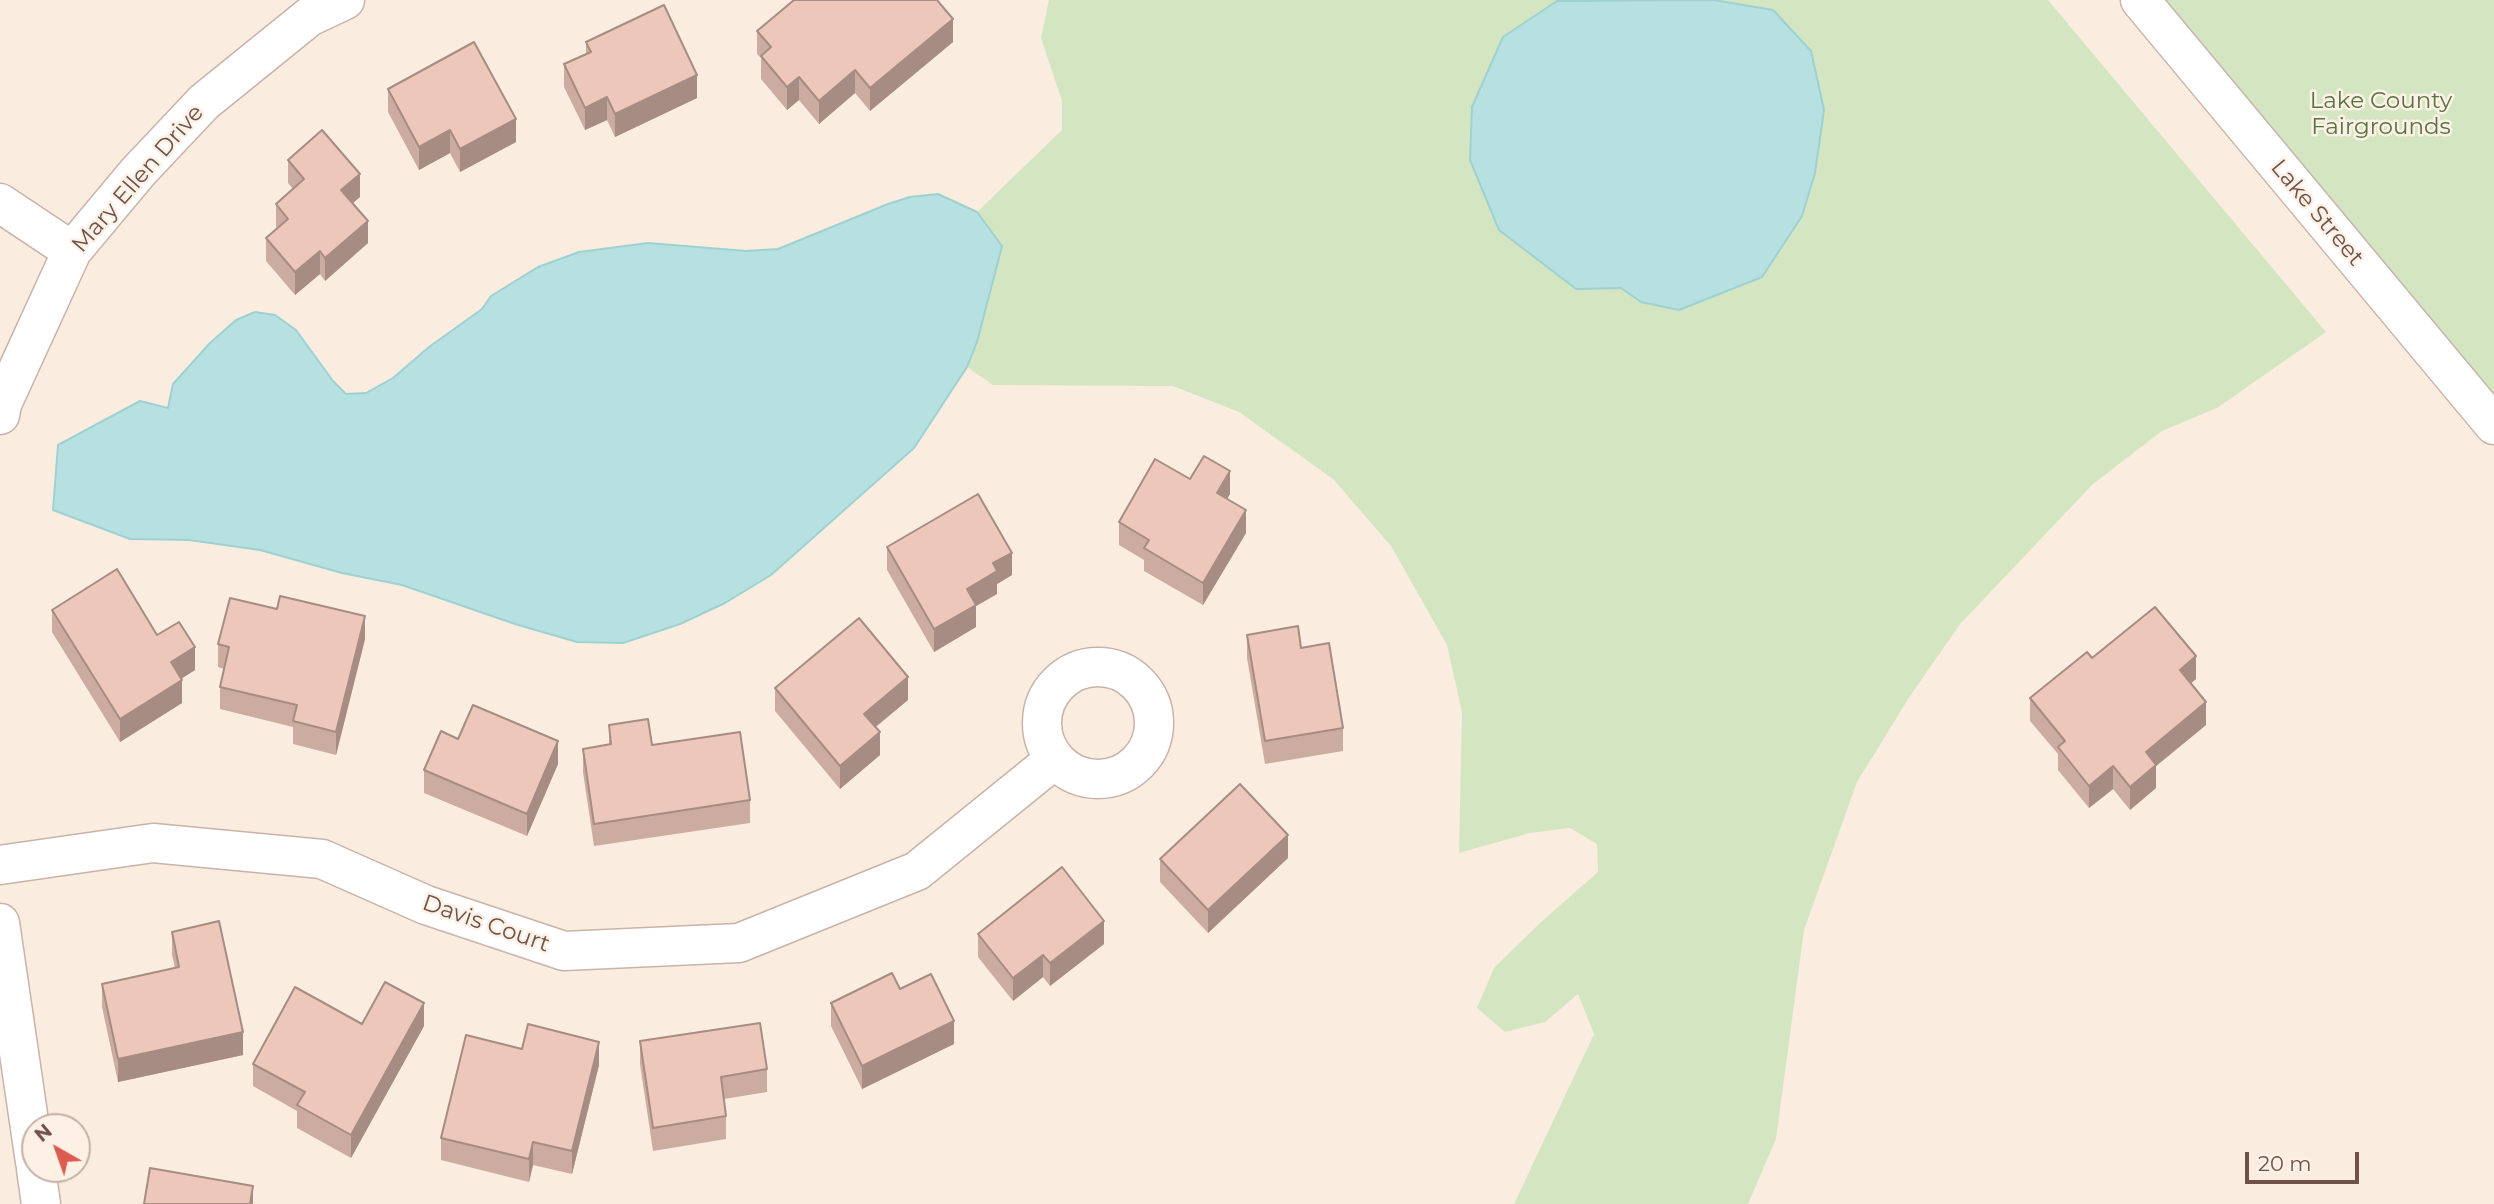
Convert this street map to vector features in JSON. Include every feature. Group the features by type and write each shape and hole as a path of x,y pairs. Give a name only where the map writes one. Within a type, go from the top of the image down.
{"street":[{"name":"Mary Ellen Drive","path":"0,415 2,404 72,251 138,172 204,102 299,9 345,0"},
{"name":"Lake Street","path":"2140,0 2494,425"},
{"path":"0,203 72,251"},
{"name":"Davis Court","path":"0,865 153,844 322,859 426,905 564,951 739,943 917,871 1055,760"},
{"path":"0,923 28,1113"},
{"path":"38,1183 41,1204"}],"green space":[{"path":"1049,0 1561,0 1557,1 1472,107 1471,160 1499,230 1576,289 1621,288 1641,302 1773,10 1714,0 2048,0 2326,332 2217,408 2162,431 2093,484 1961,623 1910,696 1857,782 1804,930 1776,1139 1748,1204 1514,1204 1594,1034 1578,994 1545,1022 1505,1032 1477,1008 1494,968 1598,872 1597,844 1570,828 1530,833 1459,853 1462,712 1447,645 1391,546 1333,479 1239,412 1173,386 993,385 967,367 977,342 1002,246 977,212 1062,130 1062,101 1041,38"},
{"name":"Lake County Fairgrounds","path":"2136,0 2494,0 2494,426"}],"water":[{"path":"1714,0 1773,10 1811,51 1824,110 1815,173 1802,216 1762,277 1679,310 1641,302 1621,288 1576,289 1499,230 1470,160 1472,107 1503,37 1557,1"},
{"path":"938,194 977,212 1002,246 977,342 967,367 914,448 771,575 725,603 680,624 623,643 577,642 402,585 342,573 260,550 189,540 130,539 53,510 58,445 140,401 168,408 173,384 210,343 236,320 255,312 275,315 296,330 333,381 346,394 366,393 393,378 429,347 482,309 491,296 538,267 579,252 648,243 746,251 778,249 888,204 910,197"}],"building":[{"path":"794,0 937,0 953,19 870,88 855,70 819,101 799,77 787,87 761,56 771,47 757,31"},
{"path":"664,5 697,75 615,114 607,97 585,108 564,64 591,52 586,42"},
{"path":"474,42 516,119 460,149 450,130 419,147 388,89"},
{"path":"322,130 360,174 341,190 368,221 325,258 320,251 295,272 266,238 288,219 276,204 304,179 288,160"},
{"path":"1204,456 1230,471 1217,493 1246,510 1203,583 1144,548 1149,540 1119,522 1155,459 1190,479"},
{"path":"978,494 1012,553 993,563 997,571 967,589 976,605 934,629 887,547"},
{"path":"117,569 157,635 179,622 195,647 171,662 182,680 120,719 52,610"},
{"path":"280,596 365,616 336,732 293,721 297,705 220,687 229,647 218,644 230,598 277,609"},
{"path":"2155,607 2196,656 2180,670 2206,702 2146,752 2156,765 2130,787 2113,766 2089,786 2058,747 2065,741 2030,698 2087,652 2092,658"},
{"path":"859,618 908,677 864,714 880,732 840,766 775,688"},
{"path":"1298,626 1301,648 1329,643 1343,728 1265,741 1247,635"},
{"path":"473,705 558,741 527,814 424,770 441,731 458,739"},
{"path":"648,719 652,745 740,732 750,800 594,824 583,749 611,744 609,725"},
{"path":"1240,784 1288,835 1208,910 1160,859"},
{"path":"1062,867 1104,921 1050,963 1043,955 1013,978 978,934"},
{"path":"219,921 243,1032 118,1059 102,984 179,967 172,932"},
{"path":"892,973 900,989 931,974 954,1021 862,1066 831,1003"},
{"path":"385,982 424,1003 351,1135 297,1105 305,1092 253,1064 295,987 362,1024"},
{"path":"760,1023 767,1069 721,1077 726,1116 653,1128 640,1041"},
{"path":"528,1024 599,1042 572,1151 533,1142 529,1159 441,1138 466,1035 522,1049"},
{"path":"150,1168 253,1186 250,1204 144,1204"}]}
